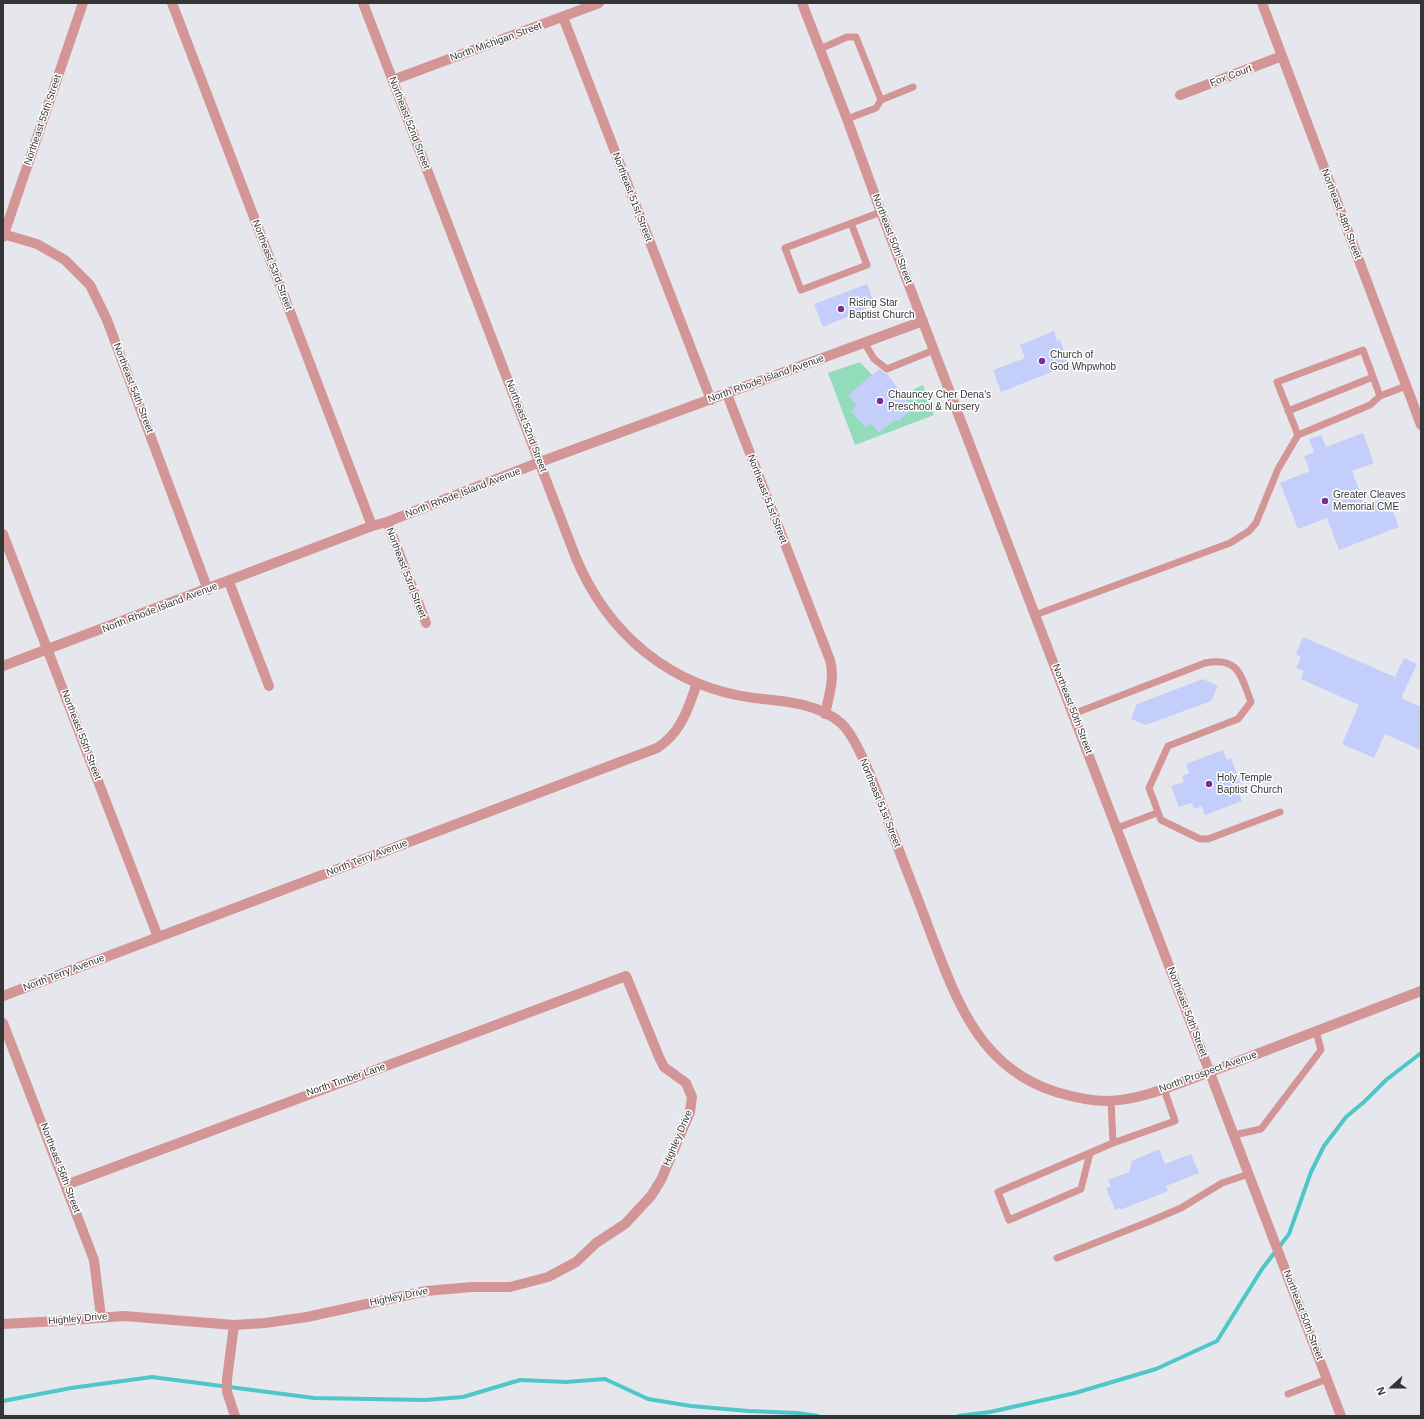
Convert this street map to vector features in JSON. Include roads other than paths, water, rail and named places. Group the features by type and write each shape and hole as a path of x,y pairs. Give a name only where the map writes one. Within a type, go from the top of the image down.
{"street":[{"name":"Northeast 55th Street","path":"3,235 83,3"},
{"name":"Northeast 53rd Street","path":"172,3 372,526"},
{"name":"Northeast 52nd Street","path":"363,3 576,558 596,599 627,637 650,657 697,683 743,696 799,703 825,714"},
{"name":"North Michigan Street","path":"393,80 599,3"},
{"name":"Northeast 50th Street","path":"802,3 848,119 881,212 1341,1416"},
{"name":"Northeast 48th Street","path":"1262,3 1421,425"},
{"name":"Northeast 51st Street","path":"563,17 711,400"},
{"name":"Fox Court","path":"1180,95 1282,56"},
{"name":"Northeast 54th Street","path":"3,235 37,244 65,260 90,285 107,320 208,590"},
{"name":"North Rhode Island Avenue","path":"3,666 208,590 372,526 387,522 540,462 923,321"},
{"name":"Northeast 51st Street","path":"727,394 830,660 833,672 833,682 825,714 840,723 848,732 871,777 957,999 978,1036 996,1057"},
{"name":"Northeast 53rd Street","path":"387,522 426,624"},
{"name":"Northeast 55th Street","path":"3,534 158,937"},
{"path":"229,582 269,686"},
{"name":"North Terry Avenue","path":"3,996 657,748 668,741 676,733 697,683"},
{"name":"North Timber Lane","path":"66,1185 310,1092 428,1052 626,976 664,1067 686,1083 690,1090"},
{"name":"North Prospect Avenue","path":"996,1057 1015,1073 1036,1085 1084,1099 1111,1100 1144,1096 1421,991"},
{"name":"Northeast 56th Street","path":"3,1023 94,1260 101,1317"},
{"name":"Highley Drive","path":"3,1324 124,1316 234,1325 307,1317 426,1291 472,1287 510,1287 532,1282 562,1272 576,1262 596,1243 611,1235 625,1224 651,1196 661,1180 690,1112 692,1097 690,1090"},
{"path":"234,1325 227,1379 227,1392 235,1416"}],"lane":[{"path":"820,49 847,37 856,37 881,100"},
{"path":"848,119 876,108 881,100 913,87"},
{"path":"851,223 867,265 801,290 785,248 851,223 881,212"},
{"path":"864,342 874,359 887,369 934,350"},
{"path":"1298,435 1278,382 1363,350 1380,396"},
{"path":"1288,411 1373,377"},
{"path":"1035,615 1230,543 1241,537 1256,523 1278,469 1298,435 1370,405 1380,396 1406,386"},
{"path":"1073,714 1205,663 1223,661 1235,667 1240,672 1251,702 1238,719 1168,746 1149,788 1157,813 1165,823 1204,840 1280,812"},
{"path":"1117,828 1157,813"},
{"path":"1234,1135 1261,1129 1321,1050 1316,1031"},
{"path":"1090,1153 1081,1188 1009,1220 998,1192 1113,1143 1175,1121 1164,1089"},
{"path":"1111,1100 1113,1143"},
{"path":"1057,1258 1181,1208 1222,1183 1249,1174"},
{"path":"1288,1394 1327,1379"}],"waterway":[{"path":"958,1416 990,1412 1075,1393 1156,1369 1217,1341 1262,1269 1289,1234 1311,1172 1324,1146 1346,1117 1364,1102 1386,1080 1421,1053"},
{"path":"3,1401 71,1388 152,1377 314,1398 425,1400 463,1397 520,1380 566,1382 605,1379 648,1399 691,1406 748,1411 797,1413 818,1416"}],"place":[{"name":"Rising Star Baptist Church","path":"841,309"},
{"name":"Church of God Whpwhob","path":"1042,361"},
{"name":"Chauncey Cher Dena's Preschool & Nursery","path":"880,401"},
{"name":"Greater Cleaves Memorial CME","path":"1325,501"},
{"name":"Holy Temple Baptist Church","path":"1209,784"}]}
